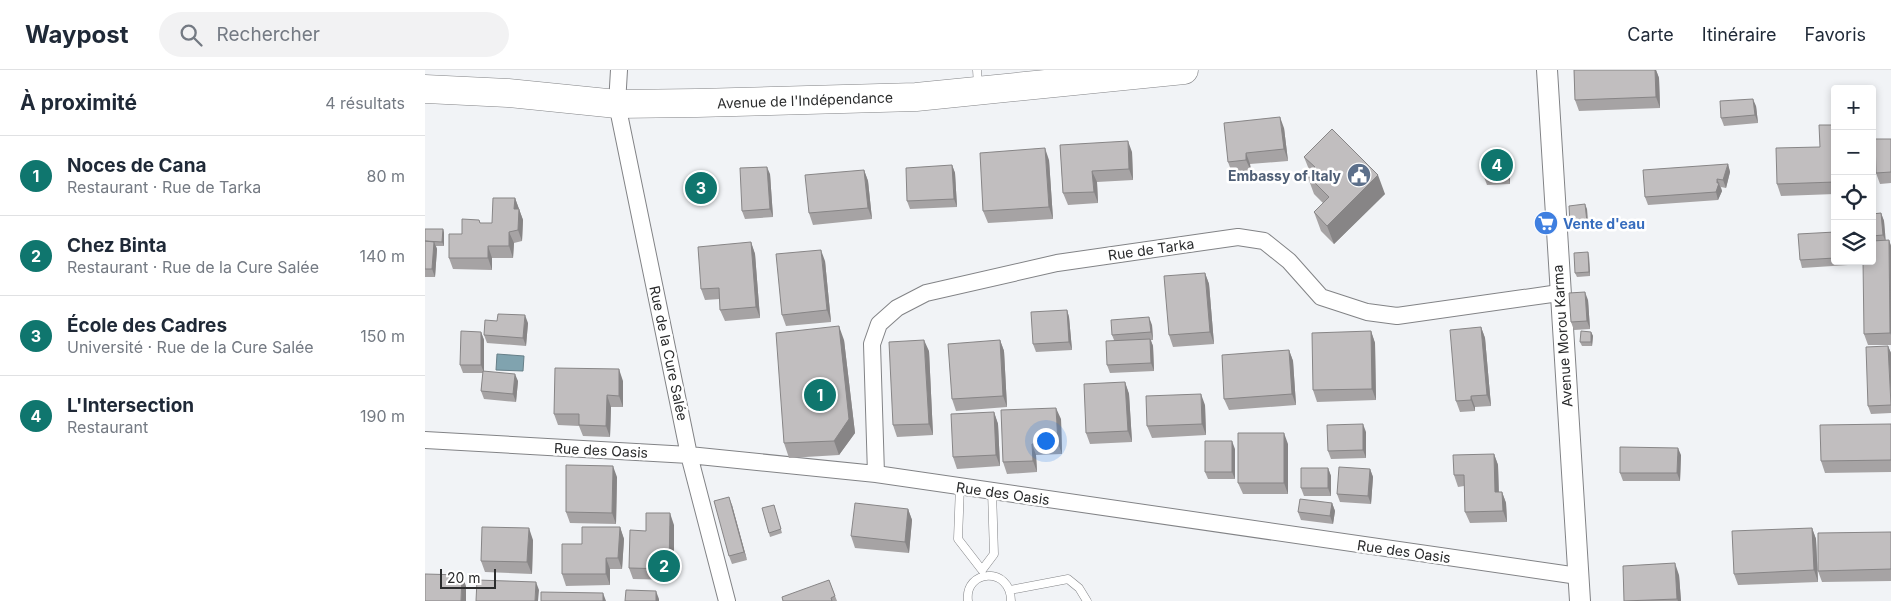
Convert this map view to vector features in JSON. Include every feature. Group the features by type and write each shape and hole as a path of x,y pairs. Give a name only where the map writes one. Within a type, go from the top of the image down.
{"highway":[{"name":"Avenue de l'Indépendance","path":"425,89 508,93 617,104 916,97 978,81 1184,70"}],"street":[{"name":"Rue de la Cure Salée","path":"619,70 617,104 689,455 727,601"},
{"name":"Avenue Morou Karma","path":"1547,70 1559,293 1580,601"},
{"name":"Rue de Tarka","path":"876,474 872,344 879,324 897,308 926,293 1057,263 1238,237 1264,241 1289,261 1321,297 1367,312 1397,316 1559,293"},
{"name":"Rue des Oasis","path":"425,440 689,455 876,474 1578,576"}],"lane":[{"path":"960,486 958,539 983,573 1004,581 1009,590 1011,601"},
{"path":"968,601 968,591 971,584 983,573 994,554 992,491"},
{"path":"1009,590 1068,579 1079,588 1087,601"}],"water":[{"path":"497,354 524,356 523,371 496,370"}],"building":[{"path":"1574,70 1655,70 1656,97 1575,100"},
{"path":"1753,99 1755,115 1721,118 1720,101"},
{"path":"1280,117 1284,149 1246,153 1246,160 1228,162 1224,123"},
{"path":"1819,125 1831,125 1831,182 1777,184 1776,148 1820,147"},
{"path":"1332,129 1378,175 1327,226 1314,212 1329,197 1307,175 1315,167 1304,157"},
{"path":"1876,139 1891,139 1891,172 1876,173"},
{"path":"1128,141 1129,169 1092,171 1094,192 1063,193 1060,145"},
{"path":"1045,148 1049,207 983,211 980,153"},
{"path":"1507,154 1508,177 1484,177 1483,155"},
{"path":"1728,164 1723,180 1717,179 1717,183 1719,183 1716,192 1645,197 1643,170"},
{"path":"952,165 954,199 907,201 906,168"},
{"path":"767,167 770,209 742,211 740,168"},
{"path":"864,170 868,208 809,213 805,175"},
{"path":"493,198 515,198 514,209 519,209 518,230 509,232 509,246 488,246 488,258 449,258 449,234 462,234 462,219 479,220 480,223 492,223"},
{"path":"1585,204 1587,222 1570,223 1569,206"},
{"path":"1881,213 1883,235 1876,236 1876,214"},
{"path":"425,229 443,229 442,242 425,241"},
{"path":"1831,232 1831,258 1800,260 1798,234"},
{"path":"1889,240 1890,333 1864,334 1863,265 1876,265 1876,241"},
{"path":"425,241 434,242 432,269 425,269"},
{"path":"751,242 756,307 720,310 719,288 701,289 698,247"},
{"path":"821,250 827,310 782,315 776,254"},
{"path":"1588,252 1589,272 1575,273 1574,253"},
{"path":"1205,273 1210,332 1169,335 1164,276"},
{"path":"1585,292 1587,321 1571,322 1569,293"},
{"path":"1067,310 1069,342 1033,344 1031,312"},
{"path":"498,314 525,315 523,338 484,335 485,320 497,321"},
{"path":"1149,317 1151,332 1112,335 1111,320"},
{"path":"839,326 849,419 834,441 784,443 776,333"},
{"path":"1481,327 1487,395 1471,396 1471,400 1456,401 1450,330"},
{"path":"461,331 481,332 481,365 460,365"},
{"path":"1371,331 1372,389 1313,390 1312,333"},
{"path":"1581,331 1591,332 1591,342 1580,342"},
{"path":"1150,339 1151,363 1107,365 1106,341"},
{"path":"924,340 929,424 893,425 889,342"},
{"path":"1000,340 1003,396 952,399 948,344"},
{"path":"1888,346 1891,405 1868,406 1866,347"},
{"path":"1289,350 1292,394 1224,399 1222,355"},
{"path":"555,368 619,369 619,396 607,395 606,426 579,425 579,414 554,414"},
{"path":"483,371 515,374 513,394 481,391"},
{"path":"1125,382 1128,431 1086,433 1084,384"},
{"path":"1201,394 1202,424 1147,426 1146,396"},
{"path":"1056,408 1058,443 1032,444 1033,461 1003,462 1001,410"},
{"path":"994,412 996,455 953,457 951,414"},
{"path":"1363,424 1363,450 1328,451 1327,425"},
{"path":"1891,424 1891,460 1821,461 1820,425"},
{"path":"1238,433 1284,433 1284,483 1238,483"},
{"path":"1205,441 1232,441 1232,472 1205,472"},
{"path":"1620,447 1678,448 1677,473 1620,473"},
{"path":"1494,454 1495,492 1502,492 1503,511 1465,512 1464,475 1454,475 1453,455"},
{"path":"566,465 613,466 612,513 566,512"},
{"path":"1339,467 1370,469 1368,496 1337,494"},
{"path":"1301,468 1328,468 1328,488 1301,488"},
{"path":"729,497 744,552 729,556 714,501"},
{"path":"1300,499 1332,503 1330,516 1298,512"},
{"path":"855,503 908,509 905,542 851,536"},
{"path":"774,505 781,529 769,533 762,508"},
{"path":"646,513 670,513 669,569 629,568 630,530 646,531"},
{"path":"482,527 529,528 527,562 481,561"},
{"path":"582,527 620,527 618,558 606,558 606,574 562,574 562,544 582,544"},
{"path":"1812,528 1814,570 1734,574 1732,531"},
{"path":"1891,532 1891,569 1818,571 1818,533"},
{"path":"1675,563 1677,599 1624,601 1623,566"},
{"path":"425,574 462,575 461,601 425,601"},
{"path":"477,580 536,582 535,601 476,601"},
{"path":"829,580 835,596 831,598 832,601 783,601 782,597"},
{"path":"626,590 656,591 656,601 625,601"},
{"path":"541,592 603,593 603,601 541,601"}],"place":[{"name":"L'Intersection","path":"1497,165"},
{"name":"Embassy of Italy","path":"1359,175"},
{"name":"École des Cadres","path":"701,188"},
{"name":"Vente d'eau","path":"1546,223"},
{"name":"Noces de Cana","path":"820,395"},
{"name":"Chez Binta","path":"664,566"}]}
